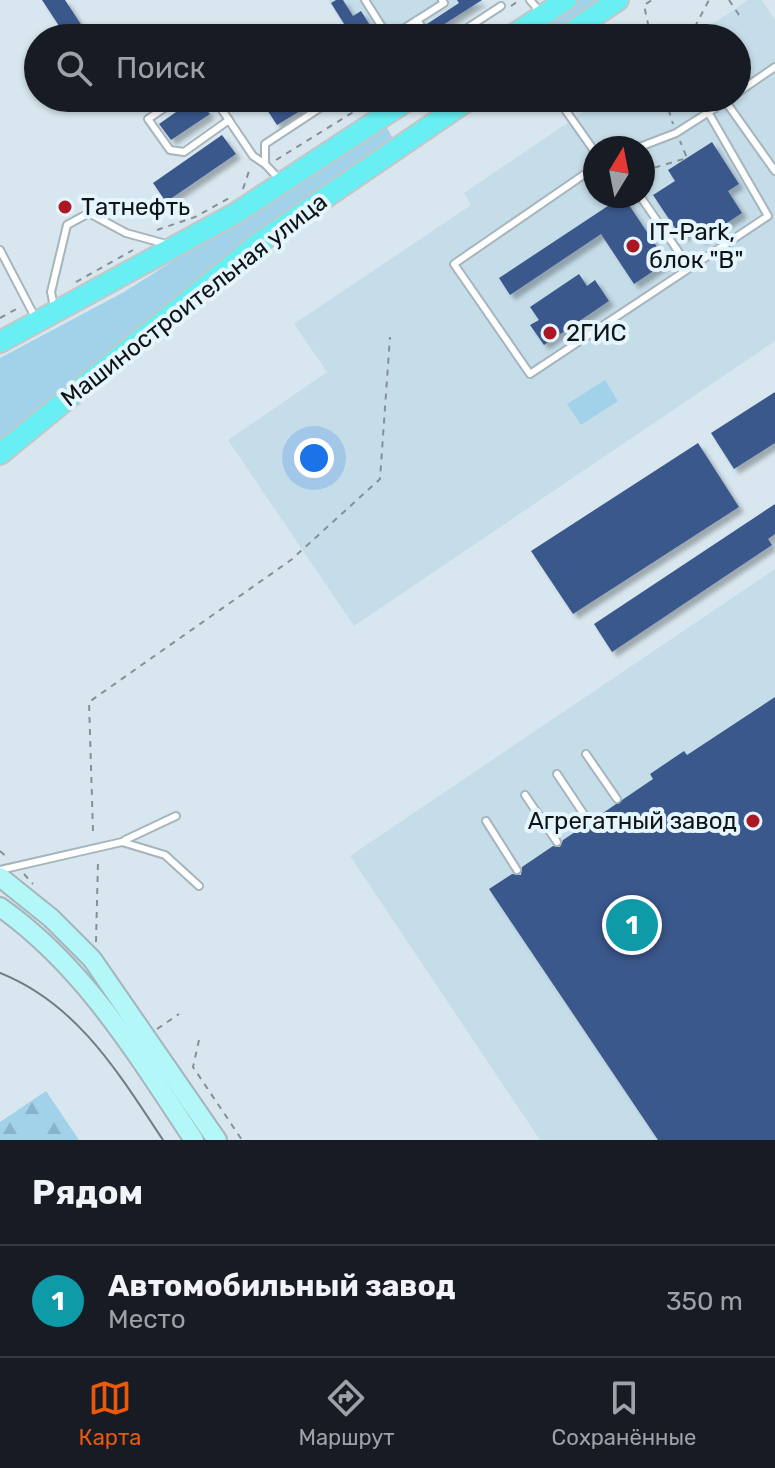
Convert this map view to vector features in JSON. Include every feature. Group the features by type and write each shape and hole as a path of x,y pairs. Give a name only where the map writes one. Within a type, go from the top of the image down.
{"main road":[{"path":"522,24 537,8 566,0"},
{"path":"583,24 618,0"},
{"name":"Машиностроительная улица","path":"0,342 177,247 391,112"},
{"path":"399,112 397,128 403,135 420,131"},
{"name":"Машиностроительная улица","path":"0,454 257,244 449,112"}],"street":[{"path":"0,877 51,918 98,968 150,1034 217,1140"},
{"path":"0,907 38,936 84,981 194,1140"}],"lane":[{"path":"365,0 380,24"},
{"path":"411,24 444,3 442,0"},
{"path":"473,24 501,6"},
{"path":"417,20 420,24"},
{"path":"751,83 775,67"},
{"path":"158,112 148,119 170,150 184,152 229,120"},
{"path":"224,112 253,156 283,182"},
{"path":"265,164 265,144 314,112"},
{"path":"567,112 584,136"},
{"path":"583,175 454,264 530,374 689,267 772,218 708,112 676,133 655,141"},
{"path":"736,112 775,171"},
{"path":"648,208 689,267"},
{"path":"46,318 67,225 89,213 126,233 177,247"},
{"path":"0,250 46,318"},
{"path":"586,754 617,799"},
{"path":"557,774 589,822"},
{"path":"525,795 557,842"},
{"path":"0,870 122,842 176,816"},
{"path":"486,821 517,870"},
{"path":"122,842 165,855 199,886"}],"path":[{"path":"648,24 644,5 652,0"},
{"path":"696,24 709,0"},
{"path":"729,0 739,15"},
{"path":"276,160 353,112"},
{"path":"655,167 687,158"},
{"path":"157,230 195,217 240,191 249,171"},
{"path":"74,283 143,247"},
{"path":"0,318 21,306"},
{"path":"93,831 89,702 291,560 380,479 390,337"},
{"path":"96,948 98,861"},
{"path":"150,1034 179,1014"},
{"path":"199,1040 193,1067 242,1140"}],"shaded area":[{"path":"328,0 483,2 449,24 343,24"},
{"path":"748,0 762,0 775,20 775,341 354,626 228,440 327,372 294,324 471,205 464,193 583,112 751,112 751,24 713,24"},
{"path":"775,569 775,1140 540,1140 350,856"}],"green space":[{"path":"572,0 601,0 566,24 537,24"},
{"path":"383,120 393,139 254,237 0,445 0,358 124,292 247,214"},
{"path":"605,380 618,401 581,425 567,404"},
{"path":"46,1091 79,1140 0,1140 0,1122"}],"building":[{"path":"42,0 65,0 81,24 58,24"},
{"path":"343,0 353,16 361,11 369,24 344,24 331,3"},
{"path":"457,0 482,0 444,24 427,24 459,3"},
{"path":"176,112 210,114 171,140 159,124"},
{"path":"269,112 298,112 277,125"},
{"path":"222,135 236,154 166,202 153,183"},
{"path":"712,142 739,184 728,191 742,213 701,240 694,229 681,237 655,198 655,194 675,181 668,170"},
{"name":"IT-Park, блок \"В\"","path":"605,208 631,208 667,262 634,284 601,234 510,295 499,278"},
{"path":"579,274 587,286 595,280 609,301 544,345 530,325 539,320 530,307"},
{"path":"775,392 775,443 734,469 711,433"},
{"path":"698,443 739,507 573,614 531,551"},
{"path":"775,504 775,534 768,539 772,545 612,652 594,624"},
{"path":"775,697 775,1140 658,1140 489,889 512,874 521,875 522,867 553,846 560,847 563,840 584,826 593,826 594,819 653,779 650,774 684,751 687,755"}],"tram line":[{"path":"0,973 28,986 74,1022 113,1066 163,1140"}],"place":[{"name":"Татнефть","path":"65,207"},
{"name":"IT-Park, блок \"В\"","path":"633,246"},
{"name":"2ГИС","path":"550,333"},
{"name":"Агрегатный завод","path":"753,821"},
{"name":"Автомобильный завод","path":"632,925"}]}
